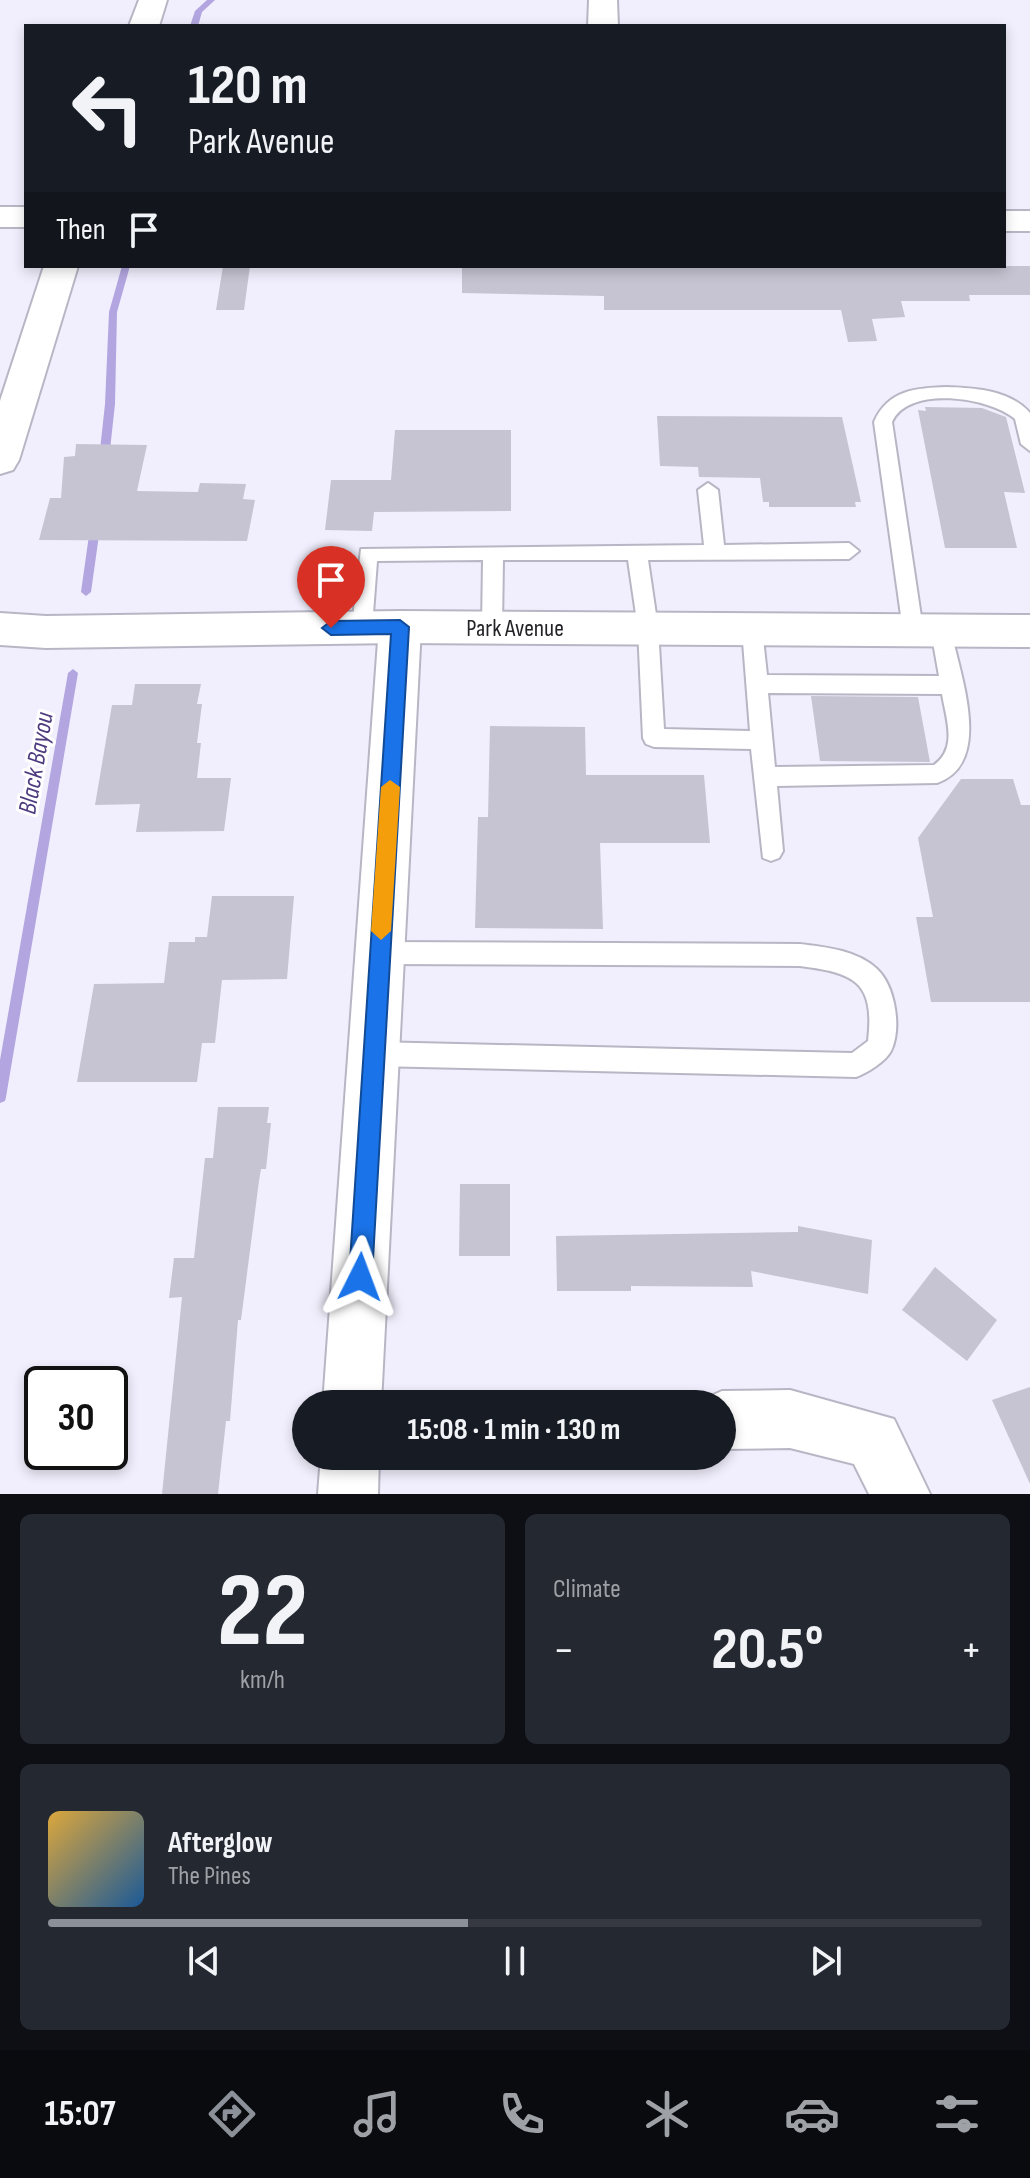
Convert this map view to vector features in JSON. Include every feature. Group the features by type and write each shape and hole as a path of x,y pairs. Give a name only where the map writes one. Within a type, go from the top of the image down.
{"street":[{"path":"145,24 153,0"},
{"path":"603,0 603,24"},
{"path":"0,217 24,217"},
{"path":"1006,221 1030,221"},
{"path":"0,460 60,268"},
{"path":"353,1390 380,953 381,627"},
{"name":"Park Avenue","path":"0,629 46,632 492,627 1030,631"},
{"path":"736,1420 790,1419 873,1440 900,1494"},
{"path":"348,1494 349,1470"}],"lane":[{"path":"765,777 872,769 937,774 953,765 959,752 960,736 951,685 927,630 883,422 888,409 901,400 921,395 981,395 1014,407 1024,417 1030,444"},
{"path":"708,490 715,552"},
{"path":"381,627 368,554 849,551"},
{"path":"492,627 493,552"},
{"path":"637,553 648,628 654,738 762,740"},
{"path":"752,629 771,851"},
{"path":"757,684 859,689 951,685"},
{"path":"374,1054 856,1065 880,1047 884,1022 878,989 863,969 829,958 784,955 380,953"}],"building":[{"path":"1030,266 1030,295 969,295 970,301 901,301 905,317 872,319 877,341 848,342 841,310 604,310 604,296 462,293 462,268"},
{"path":"223,268 250,268 244,310 216,310"},
{"path":"925,407 982,408 1006,417 1025,493 1004,492 1017,548 945,548 918,410 926,411"},
{"path":"657,416 842,417 861,502 855,502 856,507 769,507 769,502 763,502 760,478 699,477 698,467 660,466"},
{"path":"395,430 511,430 511,511 374,512 372,531 325,530 331,480 391,480"},
{"path":"76,444 147,445 137,491 198,492 200,483 246,484 243,499 255,500 247,541 39,540 50,498 61,498 64,457 75,456"},
{"path":"135,684 201,684 197,704 202,704 197,778 231,778 224,831 136,832 140,804 95,805 112,705 132,705"},
{"path":"811,696 918,697 930,762 820,761"},
{"path":"490,726 585,727 586,775 704,775 710,843 600,843 603,929 475,928 478,817 488,817"},
{"path":"961,779 1013,779 1021,805 1030,805 1030,1002 931,1002 916,917 933,917 918,838"},
{"path":"212,896 294,896 287,979 222,980 215,1043 202,1043 197,1082 77,1082 94,984 164,983 169,942 195,942 195,937 207,937"},
{"path":"218,1107 269,1107 267,1123 271,1123 266,1169 261,1169 259,1181 241,1320 238,1320 230,1421 226,1421 218,1494 162,1494 182,1297 169,1298 174,1258 194,1258 205,1158 213,1158"},
{"path":"460,1184 510,1184 510,1256 459,1256"},
{"path":"798,1226 872,1240 868,1294 751,1271 753,1287 631,1286 631,1291 557,1291 556,1236 798,1232"},
{"path":"935,1267 997,1320 967,1361 902,1310"},
{"path":"1030,1387 1030,1484 992,1400"}],"waterway":[{"name":"Black Bayou","path":"195,24 199,11 211,0"},
{"name":"Black Bayou","path":"104,459 110,404 113,312 125,268"},
{"name":"Black Bayou","path":"86,592 95,528"},
{"name":"Black Bayou","path":"0,1097 73,673"}],"slow traffic":[{"path":"381,931 390,787"}],"route":[{"path":"331,628 400,627 360,1277"}]}
